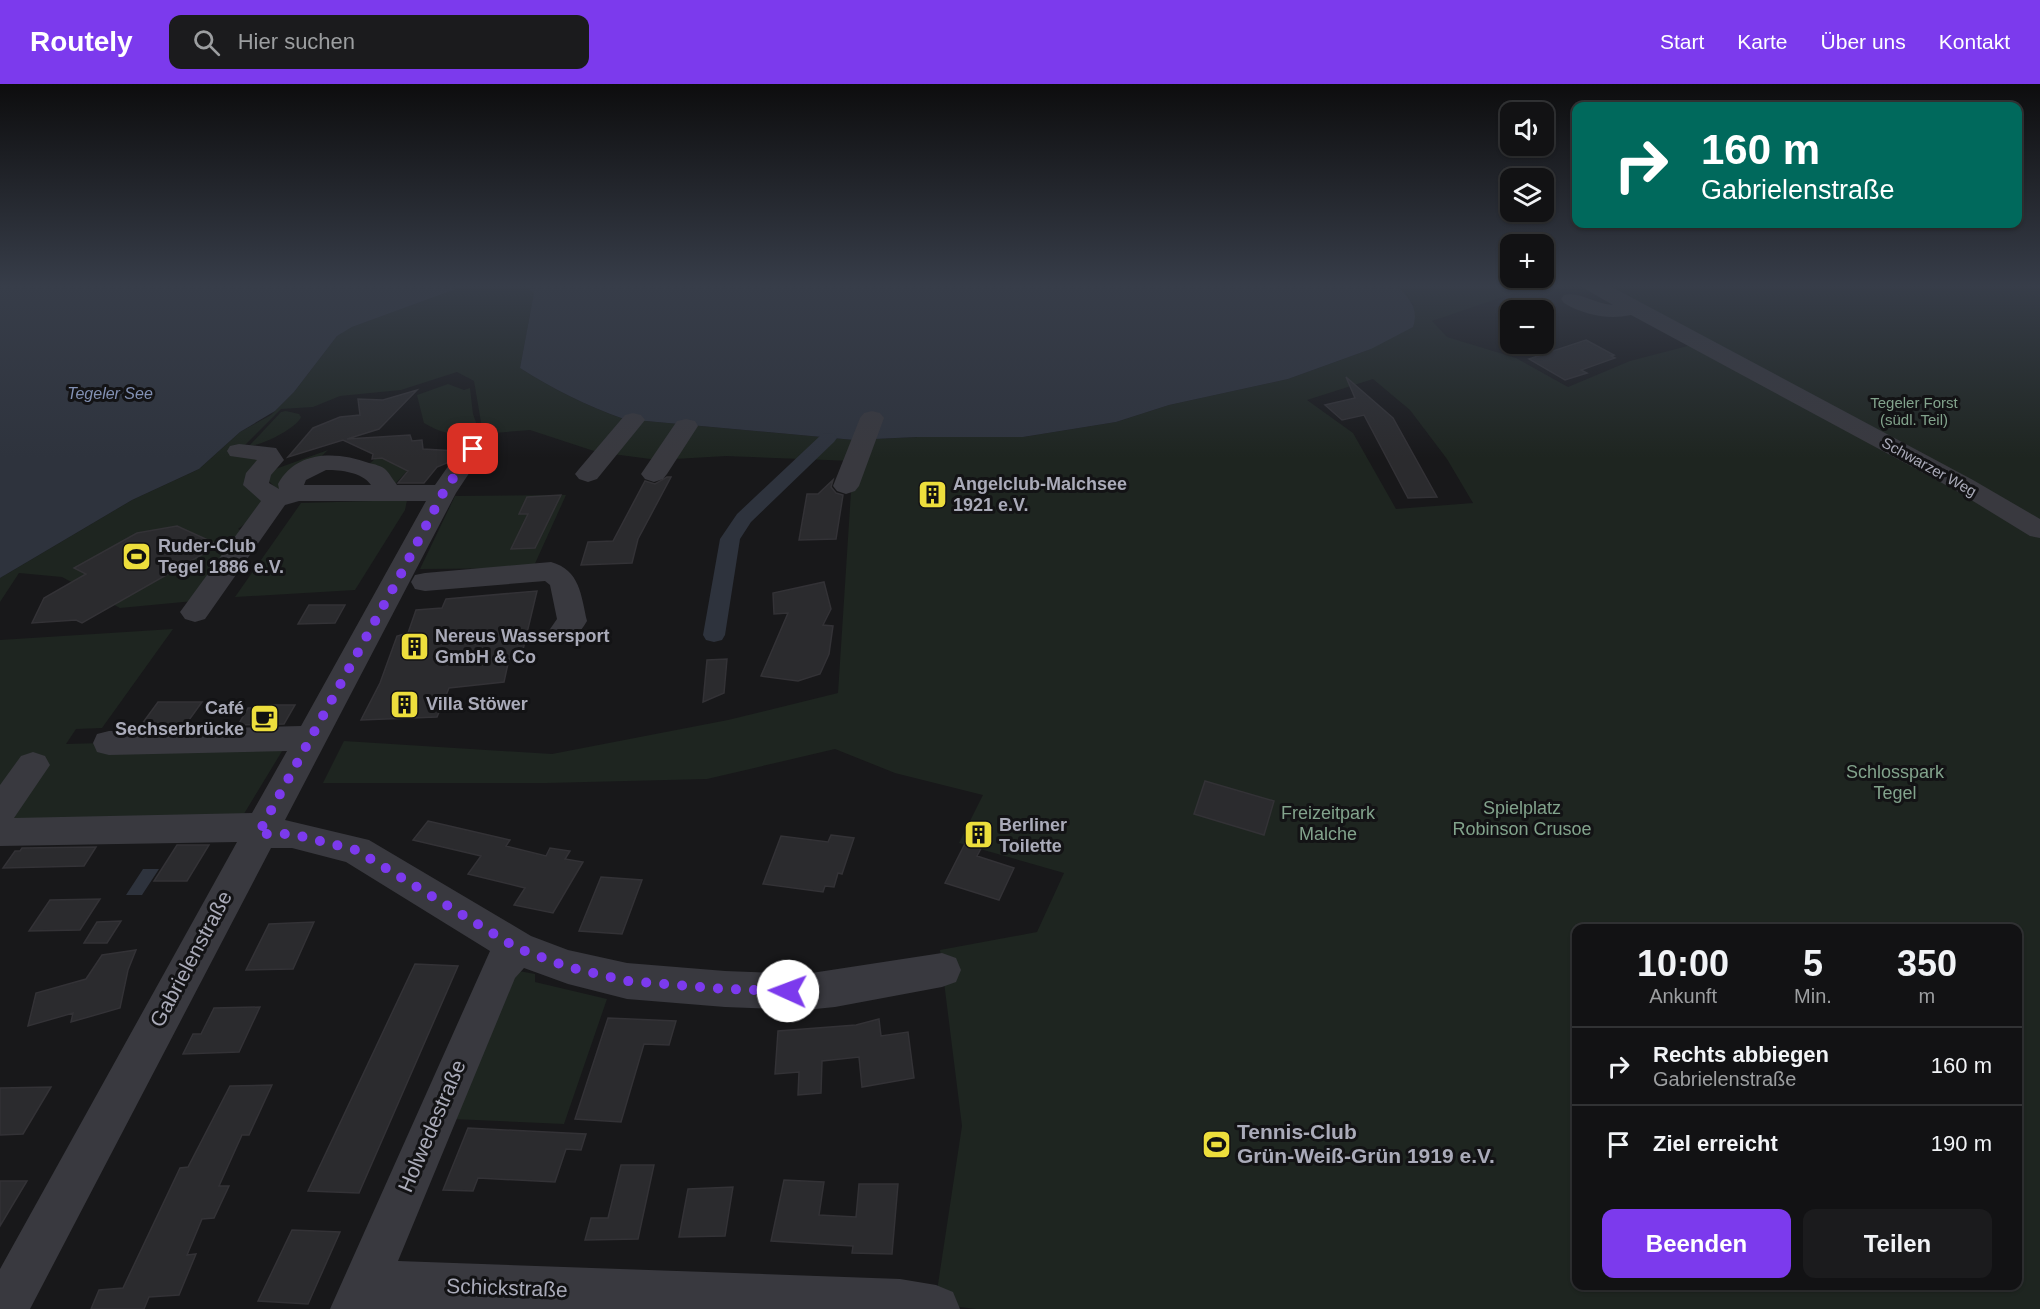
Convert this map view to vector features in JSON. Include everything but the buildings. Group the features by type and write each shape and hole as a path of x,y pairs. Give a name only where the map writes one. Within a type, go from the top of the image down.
{"street":[{"name":"Schwarzer Weg","path":"1700,343 1964,485 2040,530"},
{"path":"846,486 872,418"},
{"path":"588,474 633,420"},
{"path":"654,474 686,426"},
{"name":"Gabrielenstraße","path":"4,1309 443,493 483,434"},
{"path":"239,451 267,453 271,460 259,473 256,484 287,496 443,493"},
{"path":"195,612 287,496"},
{"path":"396,584 414,579 425,582 551,571 564,582 572,621 563,632"},
{"path":"381,611 421,597 427,588 425,582"},
{"path":"109,743 310,738"},
{"path":"0,811 33,765"},
{"path":"0,832 260,831 292,834 356,850 517,948 568,967 627,981 725,989 806,992 942,970"},
{"name":"Holwedestraße","path":"360,1296 500,967 517,948"},
{"name":"Schickstraße","path":"360,1296 900,1303 936,1309"}],"green space":[{"path":"331,343 525,343 520,368 570,396 624,419 854,440 917,437 1023,437 1116,422 1169,405 1288,379 1371,349 1377,343 1467,343 1516,358 1568,387 1630,361 1699,343 2040,343 2040,1309 976,1309 935,1304 962,1126 940,950 1037,932 1064,873 959,843 983,795 895,773 835,749 707,779 547,783 323,783 344,741 552,754 728,720 838,693 853,461 726,456 658,460 597,452 530,430 483,434 474,381 457,372 401,390 340,396 313,407 281,409 240,450 267,453 259,473 275,501 238,529 246,532 194,601 120,608 62,577 19,573 0,602 0,578 132,500 199,469 240,432 271,415 294,392","holes":["1373,379 1410,410 1447,459 1473,503 1396,509 1353,433 1307,400"]},
{"path":"448,384 464,390 470,388 473,414 477,425 472,430 451,434 424,423 417,395"},
{"path":"281,412 299,414 301,417 293,426 278,436 249,446"},
{"path":"328,450 282,495 269,481 270,471"},
{"path":"382,458 405,469 410,468 395,484 369,464 375,459"},
{"path":"566,495 533,568 420,569 455,496"},
{"path":"407,500 405,510 355,590 235,597 301,503"},
{"path":"173,629 102,728 76,729 66,744 290,738 236,827 0,832 0,640"},
{"path":"519,971 535,974 535,982 607,999 564,1124 452,1119 509,978"}],"water":[{"name":"Tegeler See","path":"0,343 331,343 294,392 275,411 240,432 199,469 132,500 0,578"},
{"path":"525,343 1382,343 1288,379 1169,405 1116,422 1023,437 917,437 854,440 624,419 584,403 520,368"},
{"path":"143,869 159,869 142,895 126,895"}],"waterway":[{"path":"714,635 730,539 744,518 828,438"}],"place":[{"name":"Angelclub-Malchsee 1921 e.V.","path":"932,494"},
{"name":"Ruder-Club Tegel 1886 e.V.","path":"137,556"},
{"name":"Nereus Wassersport GmbH & Co","path":"414,646"},
{"name":"Villa Stöwer","path":"405,704"},
{"name":"Café Sechserbrücke","path":"265,718"},
{"name":"Berliner Toilette","path":"978,835"},
{"name":"Tennis-Club Grün-Weiß-Grün 1919 e.V.","path":"1216,1144"}],"route":[{"path":"473,449 443,493 258,834 292,834 356,850 517,948 568,967 627,981 725,989 788,991"}],"park label":[{"name":"Tegeler Forst (südl. Teil)","path":"1914,412"},
{"name":"Schlosspark Tegel","path":"1895,782"},
{"name":"Spielplatz Robinson Crusoe","path":"1522,818"},
{"name":"Freizeitpark Malche","path":"1328,823"}]}
